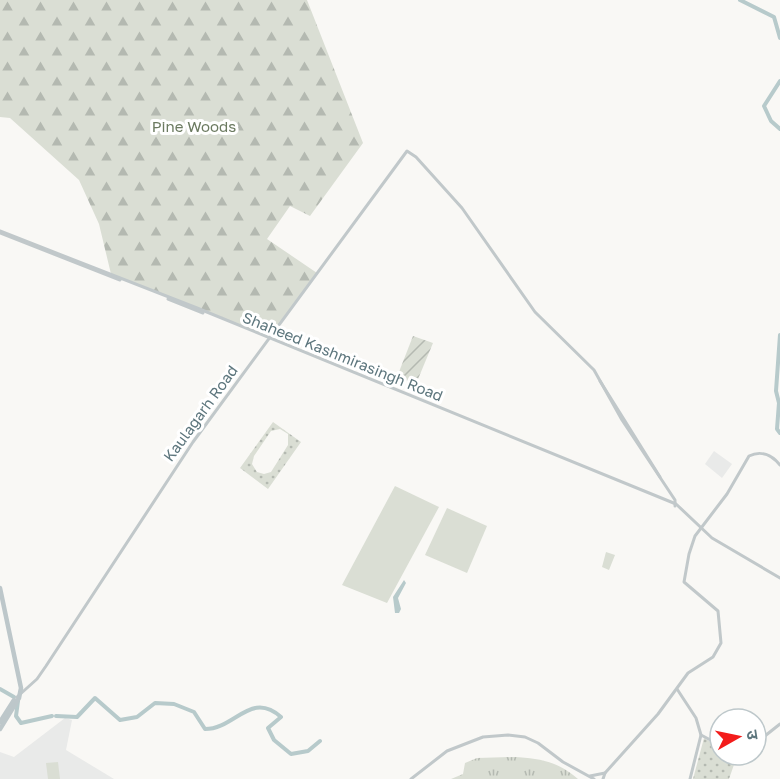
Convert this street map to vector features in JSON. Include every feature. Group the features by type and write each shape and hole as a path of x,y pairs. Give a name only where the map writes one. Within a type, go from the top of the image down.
{"main road":[{"path":"0,588 20,672 18,696 0,729"},
{"path":"0,599 18,674 18,696 0,722"}],"street":[{"name":"Kaulagarh Road","path":"18,696 46,666 188,448 407,151 416,157 462,208 542,320 587,360 676,506"},
{"name":"Shaheed Kashmirasingh Road","path":"0,232 676,506"},
{"path":"603,779 605,773 658,714 693,668 713,657 721,643 717,609 684,582 691,544 727,494 748,457 761,453 768,455 780,465"},
{"path":"676,506 700,529 780,578"},
{"path":"676,688 696,718 702,735 690,779"},
{"path":"768,734 780,724"},
{"path":"411,779 447,751 483,737 500,735 525,737 538,743 576,770 592,777 605,773"},
{"path":"702,735 708,738"}],"shaded area":[{"path":"714,451 732,464 722,478 705,464"},
{"path":"404,580 406,583 398,598 401,609 399,613 395,613 393,597"},
{"path":"65,718 72,720 66,750 114,779 0,779 0,752 14,757"}],"green space":[{"name":"Pine Woods","path":"0,0 307,0 363,143 310,216 290,206 267,239 317,273 269,338 111,274 99,224 79,180 10,118 0,117"},
{"path":"413,336 433,343 416,384 397,377"},
{"path":"273,422 301,442 268,489 240,468","holes":["280,429 288,434 288,445 271,472 264,474 257,472 252,464 254,456 271,431"]},
{"path":"395,486 439,507 387,603 342,585"},
{"path":"447,508 487,526 467,573 425,555"},
{"path":"606,552 615,555 609,570 602,567"},
{"path":"704,738 708,740 708,767 733,767 729,779 693,779"},
{"path":"514,757 548,762 578,779 451,779 463,774 465,763 477,758"},
{"path":"58,762 60,779 48,779 46,763"}],"waterway":[{"path":"740,0 774,17 780,38"},
{"path":"780,81 764,106 771,121 780,129"},
{"path":"780,335 776,391 779,403 777,429 780,433"},
{"path":"0,689 14,697"},
{"path":"56,716 77,717 95,698 120,720 137,717 155,703 174,704 194,712 205,729 216,727 243,713 261,707 281,717 268,728 274,740 291,754 308,751 320,741"},
{"path":"18,701 16,716 21,723 52,716"}]}
